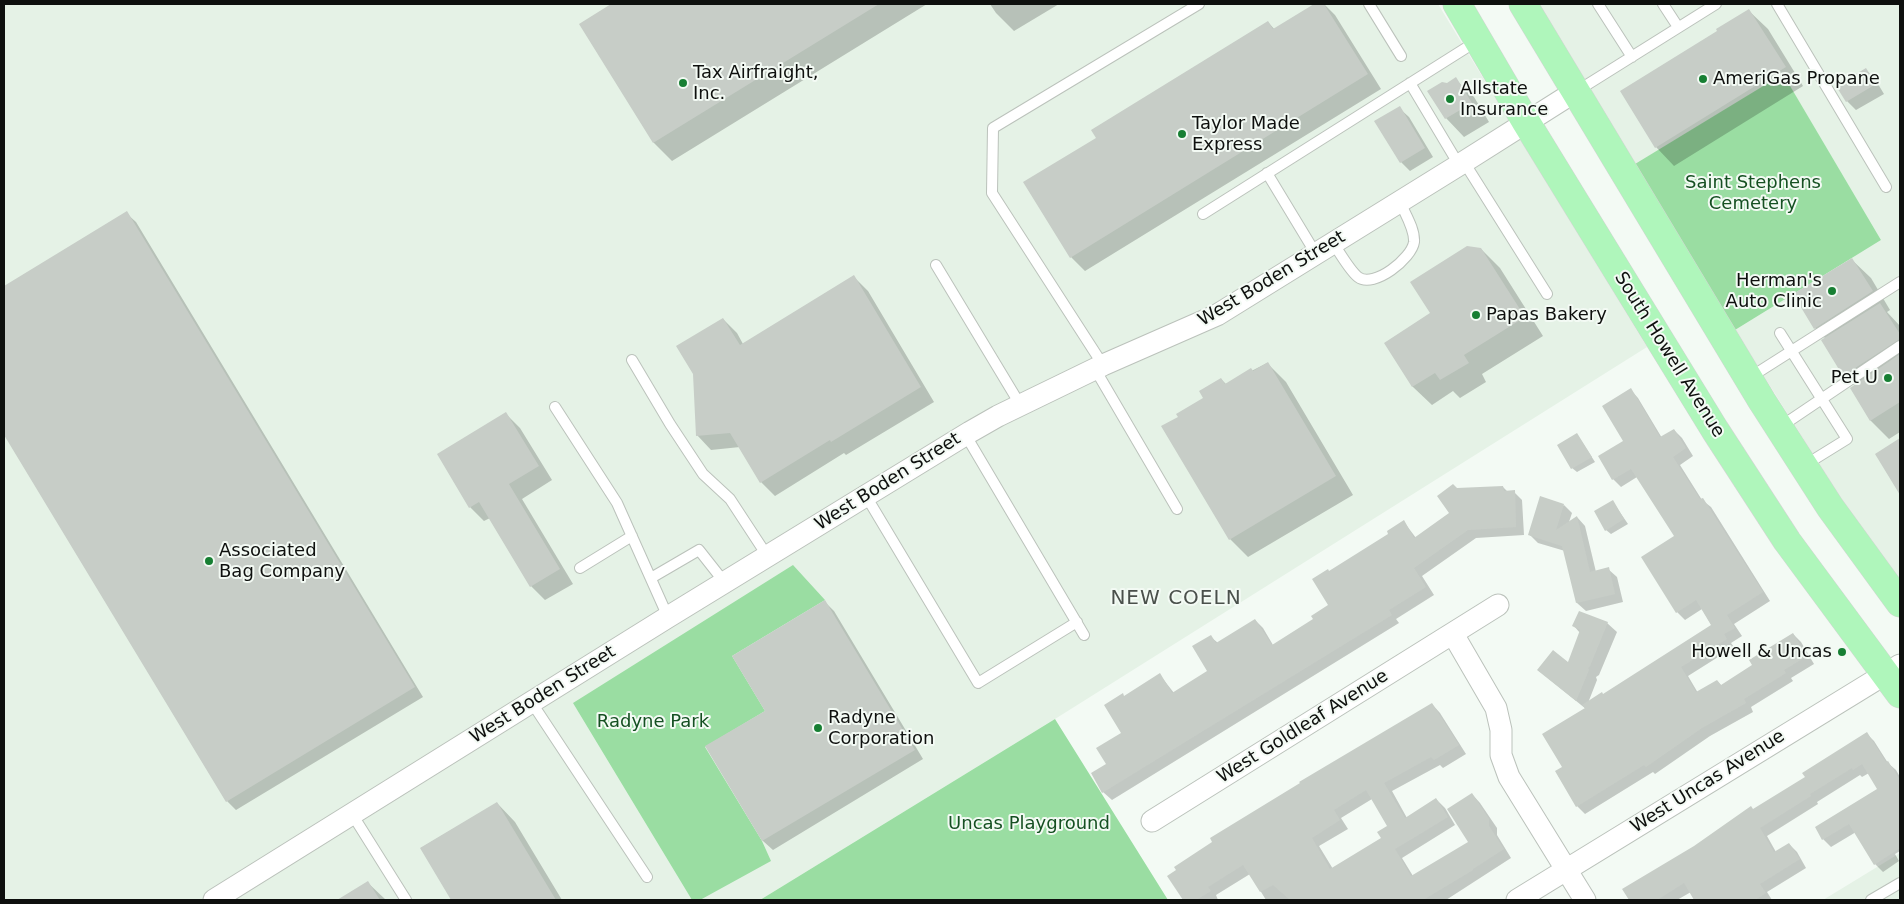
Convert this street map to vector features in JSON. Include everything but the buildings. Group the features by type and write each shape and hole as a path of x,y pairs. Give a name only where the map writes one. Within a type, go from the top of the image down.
{"main road":[{"name":"South Howell Avenue","path":"1457,4 1526,122 1715,430 1782,534 1895,678"},
{"path":"1523,4 1803,466 1830,507 1900,603"}],"street":[{"name":"West Boden Street","path":"214,900 966,434 1099,367 1217,315 1462,164 1576,91"},
{"name":"West Goldleaf Avenue","path":"1152,821 1498,605"},
{"path":"1453,634 1496,708 1501,730 1501,755 1509,776 1585,900"},
{"name":"West Uncas Avenue","path":"1517,900 1566,869 1895,678"}],"lane":[{"path":"1177,509 1099,367 992,193 993,128 1199,4"},
{"path":"1369,4 1401,56"},
{"path":"1598,4 1632,57"},
{"path":"1664,4 1678,28"},
{"path":"1576,91 1716,4"},
{"path":"1777,4 1886,186"},
{"path":"1203,214 1478,41"},
{"path":"1410,83 1546,294"},
{"path":"1267,173 1325,249 1365,281 1376,278 1395,268 1408,255 1414,243 1412,228 1400,202"},
{"path":"936,265 1020,406"},
{"path":"1748,378 1900,282"},
{"path":"1780,333 1847,439 1803,466"},
{"path":"1779,427 1900,346"},
{"path":"632,360 670,424 703,474 730,499 768,557"},
{"path":"555,407 618,503 668,617"},
{"path":"966,434 1084,635"},
{"path":"866,496 978,683 1077,622"},
{"path":"580,568 632,536"},
{"path":"651,578 699,550 725,583"},
{"path":"532,703 647,877"},
{"path":"352,814 406,900"},
{"path":"1870,900 1900,883"}],"shaded area":[{"path":"4,4 1438,4 1647,347 1055,719 760,900 4,900"},
{"path":"1538,4 1900,4 1900,580 1855,521 1735,330 1881,240 1783,75 1635,164"},
{"path":"1900,853 1900,900 1823,900"}],"green space":[{"name":"Saint Stephens Cemetery","path":"1783,74 1881,240 1735,330 1635,164"},
{"name":"Radyne Park","path":"793,565 825,600 732,656 765,711 705,747 762,841 771,861 700,900 692,900 573,703"},
{"name":"Uncas Playground","path":"1055,719 1168,900 760,900"}],"place":[{"name":"AmeriGas Propane","path":"1703,79"},
{"name":"Tax Airfraight, Inc.","path":"683,83"},
{"name":"Allstate Insurance","path":"1450,99"},
{"name":"Taylor Made Express","path":"1182,134"},
{"name":"Herman's Auto Clinic","path":"1832,291"},
{"name":"Papas Bakery","path":"1476,315"},
{"name":"Pet U","path":"1888,378"},
{"name":"Associated Bag Company","path":"209,561"},
{"name":"Howell & Uncas","path":"1842,652"},
{"name":"Radyne Corporation","path":"818,728"}],"district":[{"name":"NEW COELN","path":"1176,599"}]}
